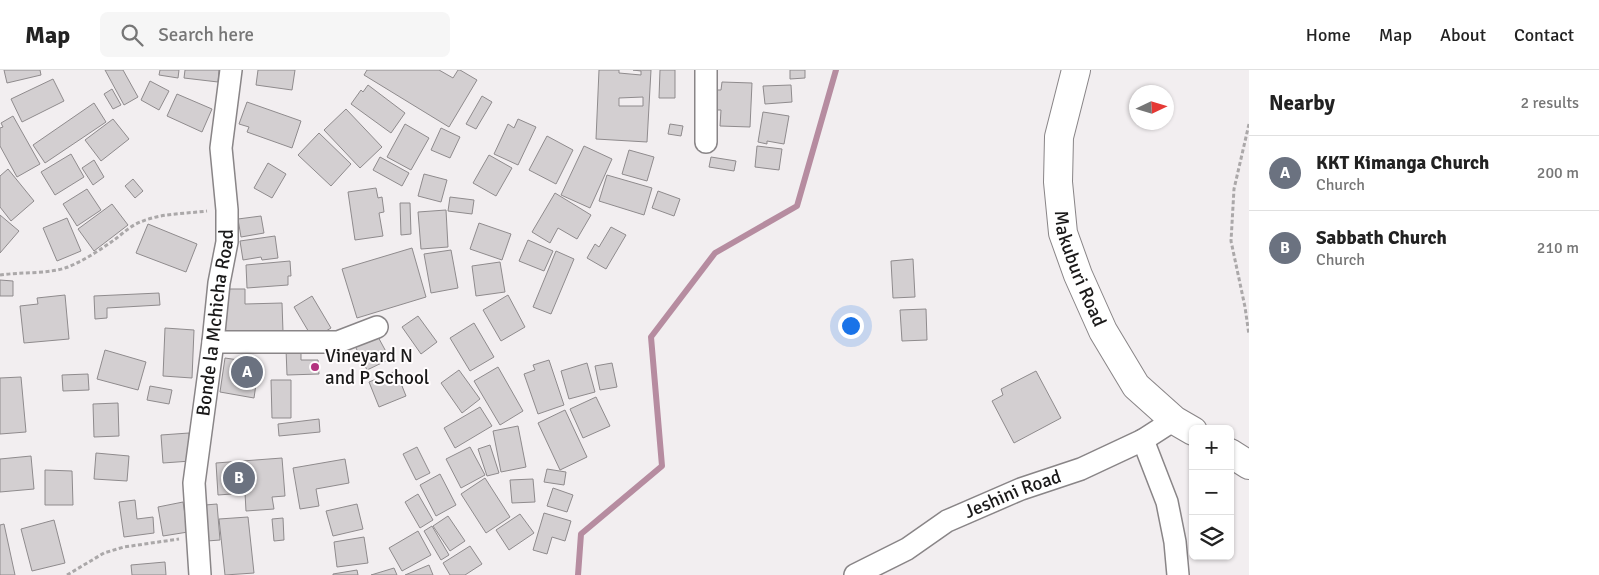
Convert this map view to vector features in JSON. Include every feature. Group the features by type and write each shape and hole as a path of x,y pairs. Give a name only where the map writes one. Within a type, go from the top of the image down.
{"street":[{"name":"Bonde la Mchicha Road","path":"200,575 194,484 214,342 219,283 227,242 227,210 221,148 231,70"},
{"path":"706,70 706,142"},
{"name":"Makuburi Road","path":"1076,70 1059,137 1058,182 1063,233 1078,275 1103,331 1136,386 1183,426"},
{"path":"214,342 338,342 376,327"},
{"name":"Jeshini Road","path":"855,575 907,549 947,521 1021,489 1081,469 1143,440 1183,426"},
{"path":"1143,440 1167,502 1178,575"},
{"path":"1234,456 1249,465"}],"path":[{"path":"1249,124 1234,189 1231,241 1245,306 1249,335"},
{"path":"0,275 66,268 80,262 135,225 151,218 227,210"},
{"path":"66,575 104,553 124,547 198,538"}],"building":[{"path":"4,70 40,70 41,75 7,83"},
{"path":"105,70 123,70 138,97 124,105"},
{"path":"160,70 179,70 178,78 159,75"},
{"path":"185,70 219,70 218,82 184,78"},
{"path":"258,70 295,70 292,90 256,85"},
{"path":"367,70 439,70 453,78 458,70 460,70 477,80 449,127 364,75"},
{"path":"599,70 619,70 619,73 641,75 641,71 633,70 651,70 647,142 596,139","holes":["643,97 643,106 619,106 619,98"]},
{"path":"660,70 675,70 675,98 659,98"},
{"path":"790,70 805,70 805,78 790,79"},
{"path":"53,79 64,101 22,122 11,99"},
{"path":"150,81 169,91 159,110 141,100"},
{"path":"722,82 752,83 750,127 720,126 721,110 711,110 711,90 721,90"},
{"path":"368,85 405,113 391,133 351,104 361,90 363,92"},
{"path":"791,85 792,102 765,104 763,86"},
{"path":"112,89 121,105 113,109 104,94"},
{"path":"177,94 212,109 202,132 167,116"},
{"path":"482,96 492,102 476,129 466,124"},
{"path":"247,102 301,121 292,148 247,132 249,127 239,124"},
{"path":"94,103 106,122 45,163 33,145"},
{"path":"346,109 382,147 360,168 324,130"},
{"path":"763,112 789,116 784,144 767,141 767,144 758,142"},
{"path":"13,116 40,164 17,177 0,146 0,128 3,127 1,123"},
{"path":"113,119 129,139 101,161 85,140"},
{"path":"518,119 536,127 518,165 494,154 508,124 514,128"},
{"path":"405,124 429,138 411,170 387,157"},
{"path":"670,124 683,126 681,136 668,134"},
{"path":"441,128 460,137 450,158 431,150"},
{"path":"319,133 351,164 331,186 298,155"},
{"path":"547,136 573,150 556,184 529,170"},
{"path":"584,146 612,159 590,208 561,195"},
{"path":"757,146 782,149 779,170 755,167"},
{"path":"629,150 654,157 647,181 622,174"},
{"path":"71,154 84,177 55,195 41,172"},
{"path":"489,155 512,168 496,196 473,183"},
{"path":"380,157 409,173 402,186 373,170"},
{"path":"711,157 736,161 734,171 709,167"},
{"path":"94,160 104,177 93,185 82,168"},
{"path":"268,163 286,174 272,198 254,188"},
{"path":"8,169 34,201 11,221 0,207 0,176"},
{"path":"424,174 447,180 441,202 418,196"},
{"path":"607,175 652,188 644,215 599,201"},
{"path":"133,179 143,191 135,198 125,186"},
{"path":"376,188 378,198 382,197 384,212 379,213 383,236 355,240 348,192"},
{"path":"87,189 101,210 77,226 63,204"},
{"path":"658,191 680,199 674,216 652,208"},
{"path":"555,193 591,215 577,239 558,228 550,243 532,232"},
{"path":"450,197 474,200 472,214 448,211"},
{"path":"400,203 410,203 411,234 401,235"},
{"path":"112,204 128,225 94,251 78,229"},
{"path":"446,210 448,247 421,249 418,212"},
{"path":"0,215 19,231 0,253"},
{"path":"261,216 264,233 241,237 238,219"},
{"path":"67,218 81,251 57,261 43,228"},
{"path":"479,223 511,234 502,260 470,249"},
{"path":"148,224 197,244 186,272 136,253"},
{"path":"611,227 626,235 606,269 587,258 595,244 599,247"},
{"path":"275,236 278,258 262,260 261,257 243,260 240,241"},
{"path":"528,240 553,251 544,271 519,261"},
{"path":"412,248 426,297 357,318 342,269"},
{"path":"451,250 458,288 431,293 424,254"},
{"path":"556,251 574,259 551,314 533,307"},
{"path":"913,259 915,297 893,298 891,261"},
{"path":"290,261 291,276 288,276 288,285 247,288 246,265"},
{"path":"500,262 505,292 476,296 472,266"},
{"path":"0,280 13,281 13,296 0,296"},
{"path":"223,289 245,289 245,304 282,303 283,332 224,334"},
{"path":"159,293 160,305 107,308 107,318 95,319 94,296"},
{"path":"65,295 69,339 24,343 20,306 38,304 37,298"},
{"path":"508,295 525,327 501,341 483,310"},
{"path":"312,296 331,328 313,339 294,307"},
{"path":"926,309 927,340 902,341 900,310"},
{"path":"418,316 437,342 421,354 402,327"},
{"path":"474,323 494,357 470,371 450,338"},
{"path":"165,328 194,330 192,378 163,376"},
{"path":"377,335 390,359 367,370 355,346"},
{"path":"286,349 301,349 301,360 318,360 319,374 287,375"},
{"path":"105,350 146,362 138,390 97,379"},
{"path":"225,358 259,363 254,398 220,392"},
{"path":"549,360 564,405 538,414 524,374 535,370 533,365"},
{"path":"587,363 595,392 569,399 561,371"},
{"path":"612,363 617,387 600,390 595,366"},
{"path":"498,367 523,411 500,425 474,381"},
{"path":"459,370 480,399 462,413 441,383"},
{"path":"396,371 406,396 379,407 369,382"},
{"path":"1036,371 1061,418 1014,443 992,401 1003,395 1001,389"},
{"path":"88,374 89,390 63,391 62,375"},
{"path":"21,377 26,432 0,434 0,378"},
{"path":"271,380 291,380 291,418 272,418"},
{"path":"150,386 172,390 169,404 147,400"},
{"path":"596,397 610,426 583,438 570,409"},
{"path":"118,403 119,436 94,437 93,404"},
{"path":"480,407 492,426 455,448 444,428"},
{"path":"565,410 587,457 560,470 538,423"},
{"path":"319,419 320,432 279,436 278,424"},
{"path":"518,426 526,467 501,472 493,431"},
{"path":"189,433 191,461 163,463 161,435"},
{"path":"490,445 499,473 487,476 478,449"},
{"path":"417,447 430,473 416,480 403,454"},
{"path":"470,447 485,475 461,488 446,459"},
{"path":"96,453 129,456 127,481 94,479"},
{"path":"31,456 34,489 0,492 0,459"},
{"path":"282,458 285,496 272,497 274,509 246,511 245,493 218,495 216,463"},
{"path":"345,459 349,483 316,489 319,506 300,509 293,468"},
{"path":"547,469 566,472 564,485 544,482"},
{"path":"45,470 72,471 73,505 45,505"},
{"path":"440,474 456,505 436,516 420,485"},
{"path":"485,478 510,517 486,533 461,494"},
{"path":"533,479 535,502 512,503 510,480"},
{"path":"553,488 573,495 567,512 547,506"},
{"path":"418,494 433,520 420,528 405,502"},
{"path":"135,500 137,519 153,517 154,533 124,537 119,502"},
{"path":"183,502 188,532 163,536 158,507"},
{"path":"217,504 220,540 207,541 205,505"},
{"path":"357,504 363,529 333,536 326,511"},
{"path":"544,513 571,521 565,541 552,537 547,554 533,550"},
{"path":"520,514 534,533 509,550 496,530"},
{"path":"448,516 465,541 450,551 433,526"},
{"path":"248,517 254,573 225,575 219,519"},
{"path":"283,518 284,540 274,541 272,519"},
{"path":"54,520 65,563 32,571 21,529"},
{"path":"4,524 15,575 0,575 0,525"},
{"path":"432,526 449,555 441,560 424,531"},
{"path":"418,531 431,555 402,571 389,548"},
{"path":"364,537 368,563 337,567 334,542"},
{"path":"470,546 482,564 465,575 450,575 443,563"},
{"path":"165,562 166,575 132,575 131,565"},
{"path":"429,565 433,575 405,575"},
{"path":"394,568 397,575 371,575"},
{"path":"357,570 358,575 333,575 333,574"}],"waterway":[{"path":"578,575 581,534 662,466 651,337 715,253 797,206 836,70"}],"place":[{"name":"Vineyard N and P School","path":"315,367"},
{"name":"KKT Kimanga Church","path":"247,372"},
{"name":"Sabbath Church","path":"239,478"}]}
